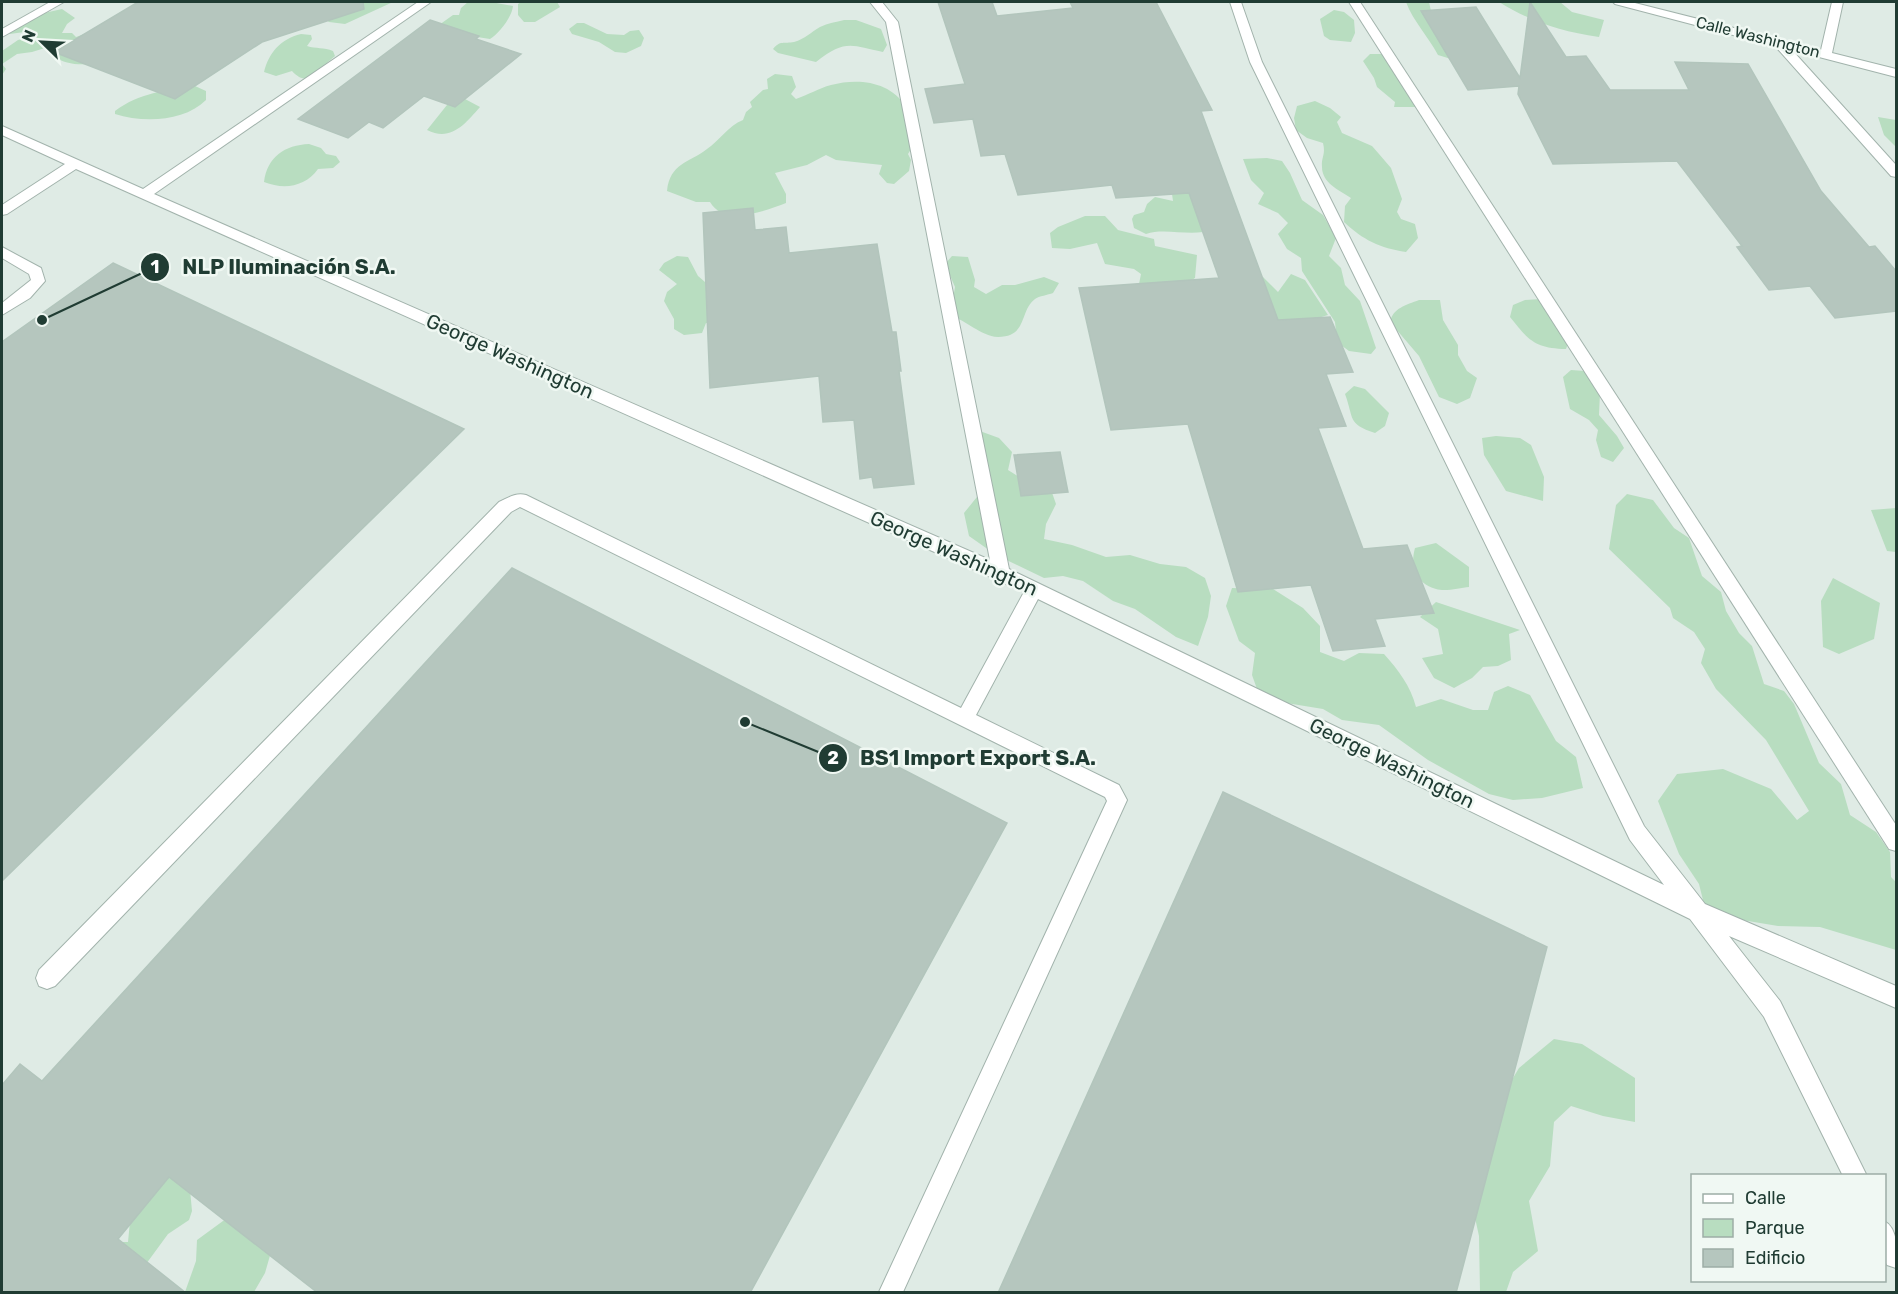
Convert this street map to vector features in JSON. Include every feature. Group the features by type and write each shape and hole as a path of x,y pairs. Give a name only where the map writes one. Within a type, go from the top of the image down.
{"street":[{"path":"2,34 58,2"},
{"path":"144,195 425,2"},
{"path":"876,2 892,22 1001,573"},
{"path":"1236,2 1256,62 1637,834 1772,1009 1855,1174"},
{"path":"1354,2 1896,842"},
{"name":"Calle Washington","path":"1620,2 1896,73"},
{"path":"1826,55 1838,2"},
{"path":"1779,43 1896,172"},
{"name":"George Washington","path":"2,130 144,195 1001,573 1700,913 1896,998"},
{"path":"2,211 76,163"},
{"path":"2,252 36,271 38,281 25,294 2,310"},
{"path":"47,978 505,507 520,500 1112,791 1117,800 891,1293"},
{"path":"965,718 1035,589"},
{"path":"1886,1237 1896,1256"}],"green space":[{"path":"306,2 393,2 345,24 329,22"},
{"path":"468,2 491,2 513,6 504,25 490,39 432,30 453,15 459,15 461,8"},
{"path":"521,2 557,2 560,7 535,22 524,22 518,15 518,4"},
{"path":"1406,2 1429,2 1434,25 1451,59 1438,55"},
{"path":"1499,2 1560,2 1572,12 1604,20 1599,37 1585,35 1535,21"},
{"path":"62,9 75,18 67,24 62,33 72,33 76,37 104,27 90,64 71,63 53,56 64,46 58,44 17,54 2,64 2,51 18,40 37,35 31,31 10,34 2,28 22,18"},
{"path":"1334,10 1344,12 1354,20 1355,33 1351,42 1330,40 1324,36 1320,19"},
{"path":"844,20 856,20 881,29 887,45 883,52 848,46 834,50 816,62 778,53 773,49 780,43 794,42 823,26"},
{"path":"577,23 584,23 607,34 624,35 630,31 639,30 644,38 641,46 626,53 615,52 599,42 572,34 569,29"},
{"path":"301,34 311,35 312,39 307,46 333,51 335,56 322,67 320,75 305,79 298,77 292,71 276,76 264,72 276,48 287,39"},
{"path":"1370,54 1387,54 1421,107 1394,107 1395,102 1377,87 1363,61"},
{"path":"775,74 792,76 796,87 791,94 796,99 827,86 852,82 873,84 891,92 906,107 918,138 908,154 911,160 909,171 894,184 887,183 879,174 882,165 836,160 826,155 807,165 775,173 786,194 786,203 757,213 734,215 716,209 710,202 696,202 667,191 676,169 707,149 743,120 746,112 752,107 750,102 763,90 768,89 767,79"},
{"path":"195,86 206,91 206,100 186,113 163,119 138,119 115,114 115,111 124,105 143,96"},
{"path":"465,99 480,107 463,125 443,134 427,130 447,105"},
{"path":"1315,101 1330,108 1341,117 1337,122 1342,133 1372,146 1391,168 1402,199 1397,212 1401,219 1415,224 1418,238 1406,252 1372,242 1344,222 1345,206 1351,198 1332,186 1325,177 1322,167 1323,143 1307,138 1296,130 1294,118 1297,106"},
{"path":"1878,117 1896,120 1896,147 1884,135"},
{"path":"309,144 321,148 326,154 336,156 340,162 333,168 318,169 307,180 294,185 279,186 264,182 273,159 292,147"},
{"path":"1267,158 1282,161 1302,200 1323,215 1336,238 1329,256 1341,268 1345,285 1360,301 1376,348 1371,354 1349,351 1337,342 1335,322 1302,271 1301,258 1287,249 1278,234 1288,223 1278,213 1258,204 1264,193 1251,180 1243,159"},
{"path":"1182,190 1192,193 1192,201 1203,232 1146,234 1134,228 1132,219 1134,215 1144,212 1147,204 1155,197 1173,201 1172,194"},
{"path":"1085,216 1105,216 1118,230 1154,239 1155,246 1197,255 1195,278 1182,286 1139,284 1141,274 1134,269 1105,264 1097,243 1070,249 1052,248 1050,233 1058,227"},
{"path":"677,256 688,257 698,276 705,282 715,282 721,327 706,323 702,333 684,335 674,329 674,319 664,301 667,292 677,284 659,270 664,263"},
{"path":"952,256 968,257 975,280 974,287 986,294 1002,285 1015,285 1044,277 1059,283 1053,293 1037,298 1030,304 1022,323 1014,333 1008,336 991,336 950,316 955,287 945,264"},
{"path":"1248,274 1263,277 1278,292 1291,274 1305,280 1328,315 1279,330"},
{"path":"1541,299 1571,335 1566,349 1547,347 1534,342 1510,317 1513,305 1525,300"},
{"path":"1419,300 1440,300 1443,320 1458,345 1458,355 1467,371 1477,378 1470,398 1457,404 1439,397 1419,356 1390,322 1397,310"},
{"path":"1571,370 1585,371 1600,393 1599,415 1624,448 1613,462 1601,457 1596,440 1598,430 1589,420 1570,409 1563,377"},
{"path":"1354,386 1365,389 1389,413 1385,426 1375,433 1366,430 1353,419 1345,394"},
{"path":"977,430 999,438 1012,452 1008,470 1027,482 1050,487 1056,504 1046,524 1044,539 1072,545 1106,557 1130,555 1160,564 1186,567 1205,578 1211,596 1208,617 1198,646 1176,637 1135,609 1113,601 1083,581 1063,576 1044,578 996,555 969,536 964,513 981,492"},
{"path":"1496,436 1520,438 1531,445 1544,477 1543,501 1506,491 1484,455 1482,438"},
{"path":"1627,494 1653,500 1674,528 1689,538 1702,576 1721,592 1726,611 1739,633 1752,646 1764,684 1784,691 1794,704 1819,763 1841,784 1850,815 1876,832 1890,852 1891,877 1896,882 1896,950 1820,927 1778,926 1742,920 1704,904 1699,884 1679,854 1658,801 1677,774 1723,769 1771,789 1797,820 1809,811 1766,740 1716,689 1701,663 1705,649 1694,632 1673,618 1670,608 1609,549 1616,505"},
{"path":"1896,508 1896,552 1887,551 1871,510"},
{"path":"1436,543 1469,567 1469,587 1440,590 1429,586 1419,578 1413,561 1415,548"},
{"path":"1833,578 1880,603 1874,639 1839,654 1823,647 1821,601"},
{"path":"1232,588 1273,589 1303,608 1320,626 1320,652 1344,661 1359,653 1384,654 1411,692 1416,707 1441,699 1473,710 1488,710 1494,692 1508,686 1530,695 1556,741 1576,757 1583,788 1542,798 1513,800 1489,794 1428,760 1379,725 1342,720 1323,709 1274,701 1257,689 1252,675 1255,653 1239,641 1226,606"},
{"path":"1436,602 1520,630 1509,634 1511,660 1498,666 1483,667 1472,678 1454,688 1434,678 1422,658 1443,654 1438,629 1420,617"},
{"path":"1554,1039 1582,1044 1635,1078 1635,1122 1603,1116 1571,1106 1554,1122 1550,1166 1529,1201 1538,1251 1513,1272 1506,1292 1480,1292 1479,1236 1472,1204 1498,1103 1519,1068"},
{"path":"145,1174 189,1179 192,1211 189,1220 168,1234 138,1275 109,1242 128,1242 132,1201"},
{"path":"238,1210 273,1245 265,1273 254,1292 185,1292 196,1261 197,1240"}],"building":[{"path":"138,2 363,2 364,9 262,42 175,99 54,52"},
{"path":"938,2 992,2 997,16 1073,8 1070,2 1156,2 1212,110 1201,111 1278,320 1330,317 1353,372 1326,374 1346,426 1318,428 1363,549 1407,545 1434,613 1375,619 1385,646 1333,651 1311,585 1238,592 1188,424 1111,430 1079,288 1219,278 1189,193 1116,198 1112,185 1018,195 1005,154 981,156 973,119 934,123 925,89 965,84"},
{"path":"1530,2 1566,57 1586,56 1610,90 1689,90 1675,62 1748,64 1821,191 1869,247 1875,246 1896,271 1896,311 1835,318 1810,286 1769,290 1737,247 1742,246 1677,161 1553,164 1518,94 1519,86 1468,90 1421,11 1476,7 1520,78"},
{"path":"430,20 479,36 476,39 521,54 455,107 424,96 383,128 369,122 348,138 298,119"},
{"path":"753,208 755,230 786,227 789,253 877,244 892,332 896,332 914,484 874,488 872,477 860,479 854,420 823,422 819,376 710,388 703,213"},
{"path":"113,263 464,429 2,881 2,342"},
{"path":"1060,452 1068,492 1021,496 1014,455"},
{"path":"512,568 1007,823 750,1293 318,1293 169,1177 118,1239 186,1293 2,1293 2,1085 20,1064 42,1081"},
{"path":"1223,792 1547,947 1456,1293 998,1293"}],"place":[{"name":"NLP Iluminación S.A.","path":"42,320"},
{"name":"BS1 Import Export S.A.","path":"745,722"}]}
